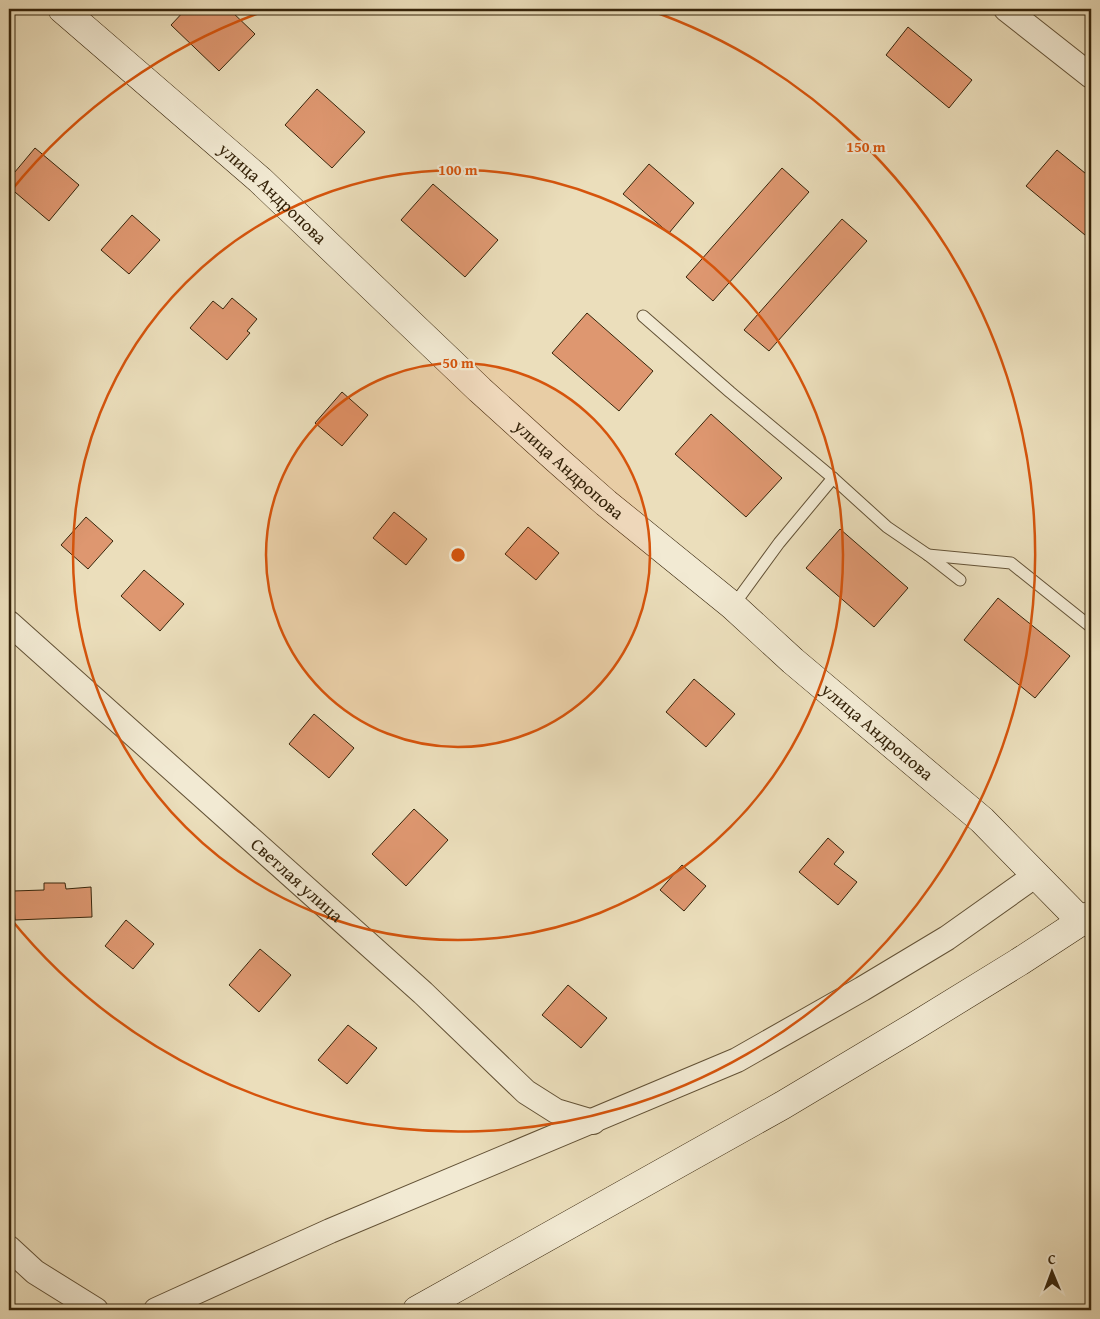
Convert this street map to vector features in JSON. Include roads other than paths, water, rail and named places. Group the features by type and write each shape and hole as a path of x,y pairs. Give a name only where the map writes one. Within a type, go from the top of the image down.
{"street":[{"name":"улица Андропова","path":"62,9 260,180 480,390 555,458 606,503 733,606 793,661 982,820 1036,876 1086,919"},
{"path":"1006,9 1091,76"},
{"name":"Светлая улица","path":"9,623 416,987 526,1092 556,1112 593,1122"},
{"path":"156,1310 330,1231 593,1122 746,1056 947,938 1036,876"},
{"path":"417,1310 783,1104 915,1026 1086,919"},
{"path":"9,1248 35,1272 96,1310"}],"lane":[{"path":"642,316 833,478 887,527 960,580"},
{"path":"733,606 779,543 833,478"},
{"path":"928,555 1011,563 1091,627"}]}
